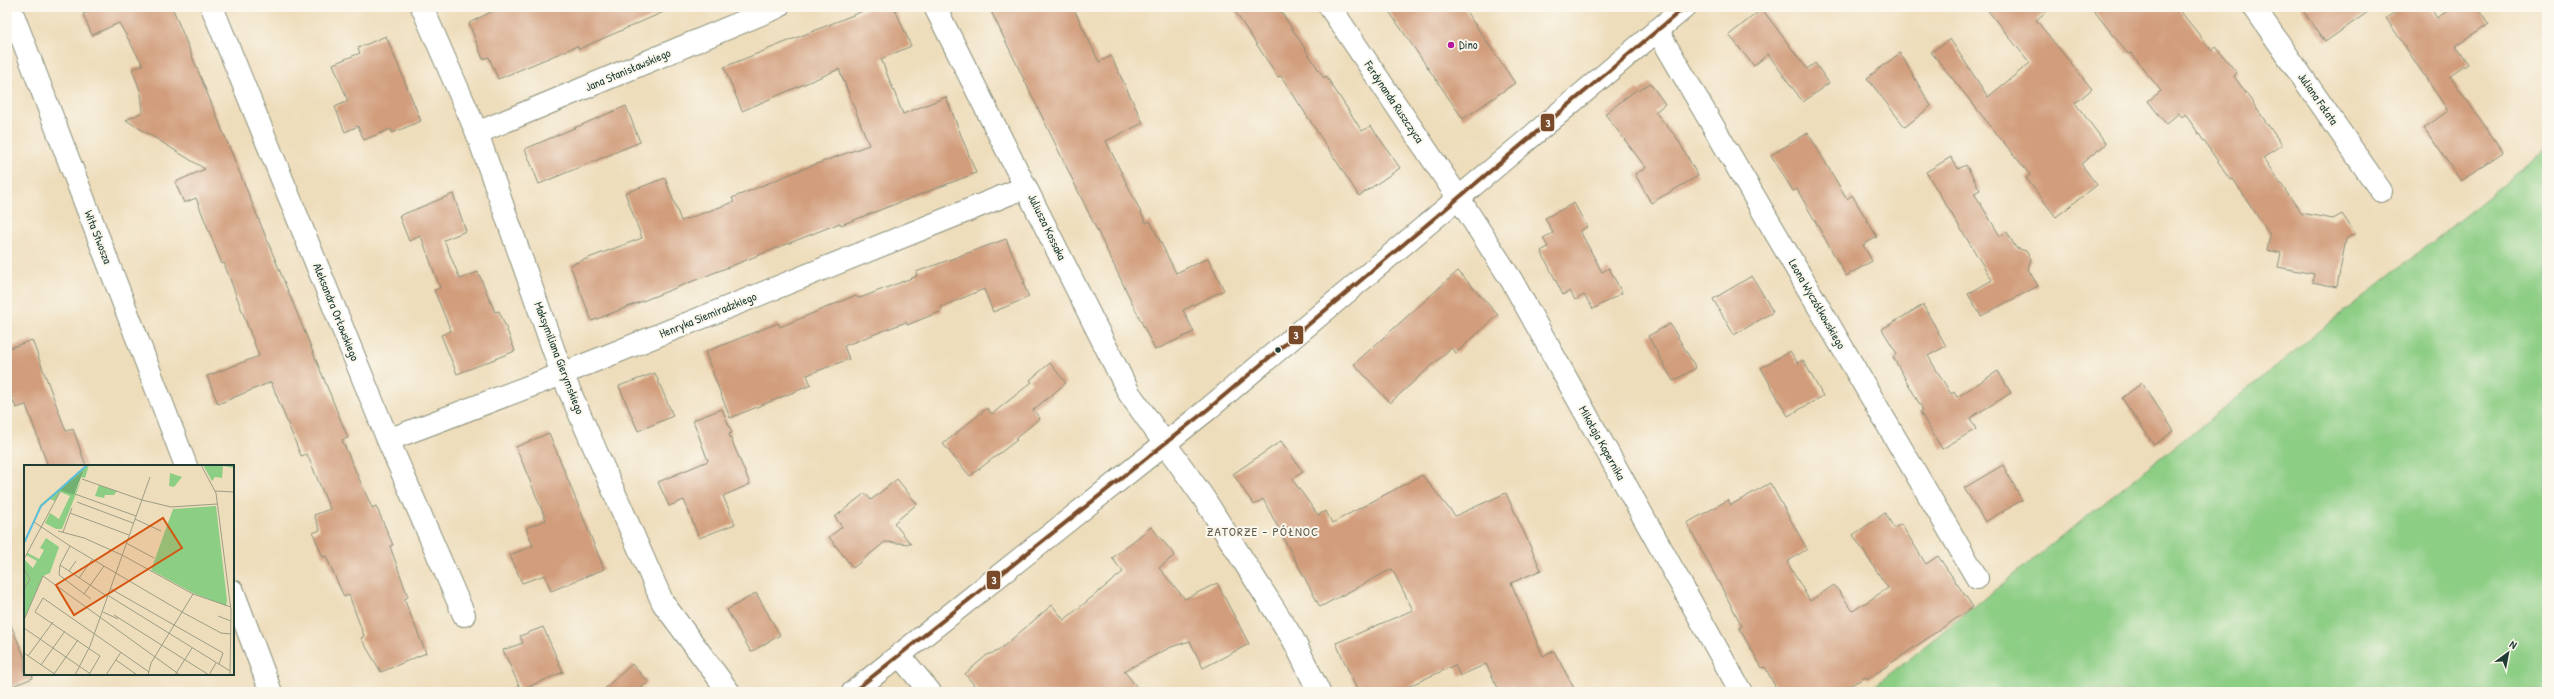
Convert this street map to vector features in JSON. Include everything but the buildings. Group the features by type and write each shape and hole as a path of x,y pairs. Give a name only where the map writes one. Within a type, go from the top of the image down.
{"street":[{"name":"Wita Stwosza","path":"10,7 186,465"},
{"name":"Aleksandra Orłowskiego","path":"212,7 388,440 464,615"},
{"name":"Maksymiliana Gierymskiego","path":"422,7 477,133 562,374 663,603 729,692"},
{"name":"Jana Stanisławskiego","path":"477,133 778,7"},
{"name":"Juliusza Kossaka","path":"936,7 1129,393 1163,444 1203,497 1292,639 1319,692"},
{"name":"Ferdynanda Ruszczyca","path":"1330,7 1458,197"},
{"path":"853,692 900,656 1163,444 1685,7"},
{"name":"Juliana Fałata","path":"2254,7 2381,191"},
{"name":"Leona Wyczółkowskiego","path":"1657,30 1978,578"},
{"name":"Henryka Siemiradzkiego","path":"388,440 562,374 1026,187"},
{"name":"Mikołaja Kopernika","path":"1458,197 1512,282 1741,692"},
{"path":"234,594 271,692"},
{"path":"900,656 930,692"}],"green space":[{"path":"2547,150 2547,692 1867,692"}],"transit line":[{"name":"3","path":"853,692 1207,410 1685,7"}],"place":[{"name":"Dino","path":"1451,45"}],"district":[{"name":"ZATORZE - PÓŁNOC","path":"1263,531"}]}
